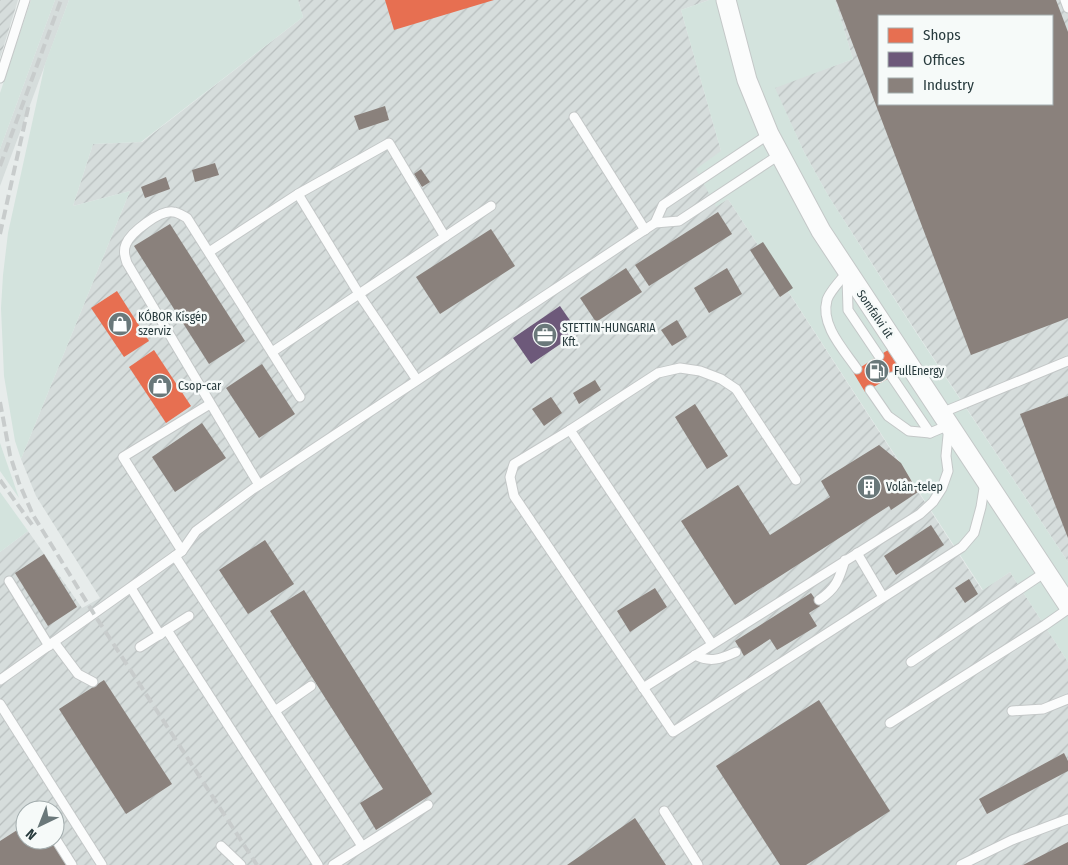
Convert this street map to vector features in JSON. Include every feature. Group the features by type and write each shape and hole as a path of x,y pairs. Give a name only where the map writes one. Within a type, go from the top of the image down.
{"street":[{"name":"Somfalvi út","path":"726,0 747,80 768,134 821,231 1047,571 1068,607"}],"lane":[{"path":"0,78 25,0"},
{"path":"1065,0 1068,8"},
{"path":"574,117 645,230"},
{"path":"655,223 663,205 768,134"},
{"path":"209,252 298,194 389,142 445,237"},
{"path":"0,680 178,554 196,531 258,485 655,223 679,221 779,155"},
{"path":"298,194 359,294 417,380"},
{"path":"272,352 491,206"},
{"path":"258,485 128,263 125,250 126,244 135,232 158,215 166,212 174,212 187,218 300,397"},
{"path":"847,272 848,310 879,356"},
{"path":"847,272 827,299 826,315 832,332 857,369"},
{"path":"870,390 888,416 909,432 930,433 945,419 1068,362"},
{"path":"796,480 736,389 721,379 700,371 680,368 658,373 514,464 510,477 514,496 673,732 962,547 974,533 981,507 985,479"},
{"path":"892,377 930,433"},
{"path":"210,404 123,457 178,554 275,711 362,846"},
{"path":"643,688 920,514 933,502 942,488 948,470 945,419"},
{"path":"570,430 712,644"},
{"path":"857,553 883,597"},
{"path":"819,600 834,588 839,580 845,560"},
{"path":"911,662 1047,571"},
{"path":"9,581 52,644 78,674 94,682"},
{"path":"131,588 164,632 318,865"},
{"path":"890,723 1044,625 1068,607"},
{"path":"140,647 189,616"},
{"path":"695,655 708,661 718,660 736,652"},
{"path":"275,711 311,686"},
{"path":"1012,711 1043,709 1068,699"},
{"path":"0,704 102,865"},
{"path":"333,865 428,805"},
{"path":"664,811 698,865"},
{"path":"961,865 1012,840 1068,819"},
{"path":"221,846 241,865"},
{"path":"63,850 72,865"}],"shaded area":[{"path":"0,0 18,0 0,58"},
{"path":"31,0 55,0 0,149 0,93"},
{"path":"55,0 69,0 0,186 0,149"},
{"path":"69,0 298,0 303,17 141,142 93,144 73,206 130,191 21,459 15,441 4,376 1,308 3,275 8,233 45,64"},
{"path":"298,0 709,0 681,10 721,151 716,206 728,199 982,590 1010,572 1068,662 1068,865 0,865 0,552 28,531 82,608 100,598 36,496 21,459 130,191 73,206 93,144 142,142 303,17"},
{"path":"709,0 835,0 853,59 775,88 804,152 829,197 1068,562 1068,662 1010,572 983,590 728,199 716,207 696,169 721,151 681,10"},
{"path":"835,0 1068,0 1068,562 829,197 804,152 774,87 853,59"},
{"path":"0,443 19,498 0,471"},
{"path":"0,492 28,531 0,552"}],"building: Shops":[{"path":"385,0 494,0 394,30"},
{"name":"KÓBOR Kisgép szerviz","path":"117,291 149,341 124,357 91,308"},
{"name":"Csop-car","path":"154,350 191,406 166,423 129,367"},
{"name":"FullEnergy","path":"888,350 901,371 865,392 853,372"}],"building: Offices":[{"name":"STETTIN-HUNGARIA Kft.","path":"560,306 578,332 531,364 513,338"}],"building: Industry":[{"path":"836,0 1056,0 1068,32 1068,318 971,355"},
{"path":"385,106 389,120 359,130 354,116"},
{"path":"215,163 219,175 195,182 192,170"},
{"path":"421,169 430,182 422,187 414,174"},
{"path":"166,177 170,189 145,198 141,187"},
{"path":"718,212 732,234 649,286 635,265"},
{"path":"170,224 245,341 209,364 134,246"},
{"path":"491,229 515,266 440,314 416,277"},
{"path":"763,242 793,288 780,297 750,250"},
{"path":"626,268 642,292 596,322 580,298"},
{"path":"727,268 742,294 709,313 694,288"},
{"path":"677,320 687,337 672,346 661,330"},
{"path":"262,364 295,414 259,438 226,388"},
{"path":"595,380 601,390 579,404 573,393"},
{"path":"1068,396 1068,538 1020,414"},
{"path":"551,397 562,413 544,426 532,409"},
{"path":"695,404 728,456 707,469 675,417"},
{"path":"202,423 226,458 175,492 152,457"},
{"path":"879,445 901,463 918,492 891,510 889,506 735,605 681,521 738,485 770,535 830,497 821,481"},
{"path":"931,525 944,545 896,575 884,556"},
{"path":"265,540 294,584 248,614 219,570"},
{"path":"44,554 77,607 48,626 15,573"},
{"path":"969,579 978,594 965,603 955,588"},
{"path":"655,588 667,607 630,632 617,611"},
{"path":"304,590 432,794 376,830 360,803 383,789 270,611"},
{"path":"811,593 820,606 809,613 817,626 777,650 770,639 744,656 735,641"},
{"path":"104,680 172,784 126,814 59,709"},
{"path":"819,700 890,811 806,865 780,865 716,766"},
{"path":"1064,753 1068,761 1068,771 987,814 979,799"},
{"path":"635,818 666,865 567,865"},
{"path":"15,831 15,850 57,850 67,865 0,865 0,841"},
{"path":"1068,842 1068,865 1023,865"}],"railway":[{"path":"0,166 61,0"},
{"path":"0,234 29,104"},
{"path":"0,402 10,455 19,483 33,515 94,614 257,865"},
{"path":"0,480 33,526"}],"place":[{"name":"KÓBOR Kisgép szerviz","path":"120,324"},
{"name":"STETTIN-HUNGARIA Kft.","path":"545,335"},
{"name":"FullEnergy","path":"877,371"},
{"name":"Csop-car","path":"160,386"},
{"name":"Volán-telep","path":"869,487"}]}
